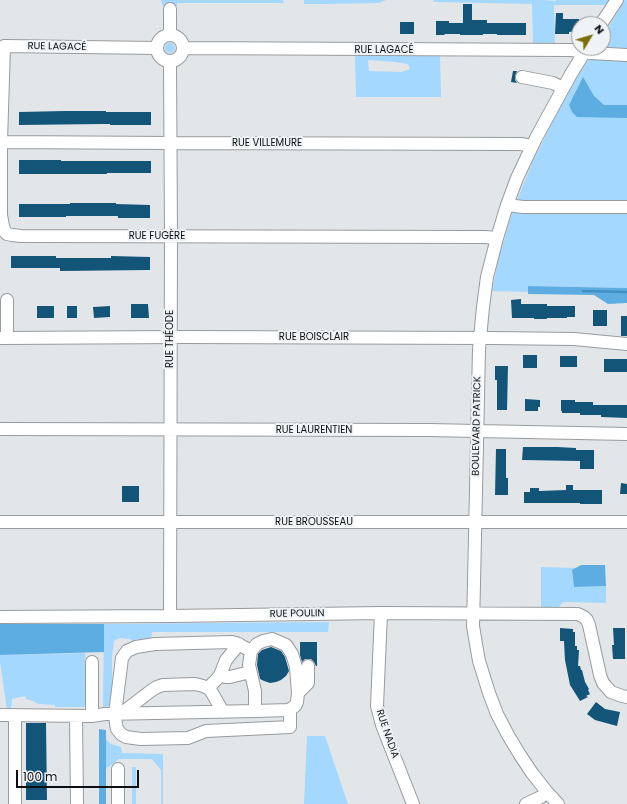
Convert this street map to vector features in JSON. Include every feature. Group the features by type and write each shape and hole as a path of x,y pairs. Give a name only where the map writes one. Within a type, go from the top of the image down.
{"street":[{"path":"606,16 617,0"},
{"path":"170,9 170,35"},
{"path":"170,35 178,38 183,44 184,48 181,56 170,62 159,55 157,48 162,38 170,35"},
{"name":"RUE LAGACÉ","path":"4,46 157,48"},
{"name":"RUE FUGÈRE","path":"4,46 1,142 1,215 5,232 12,236 496,238"},
{"name":"RUE LAGACÉ","path":"184,48 571,50"},
{"name":"RUE LAGACÉ","path":"611,54 627,55"},
{"name":"BOULEVARD PATRICK","path":"558,804 532,773 502,724 485,681 476,644 474,613 477,430 480,338 484,295 496,238 507,205 532,146 582,56"},
{"name":"RUE THÉODE","path":"170,62 170,616"},
{"path":"522,77 553,83 563,88"},
{"name":"RUE VILLEMURE","path":"1,142 521,144 532,146"},
{"path":"507,205 523,207 627,207"},
{"path":"3,338 7,300"},
{"name":"RUE BOISCLAIR","path":"3,338 480,338 574,339 627,344"},
{"name":"RUE LAURENTIEN","path":"0,429 477,430 627,434"},
{"name":"RUE BROUSSEAU","path":"0,522 627,522"},
{"name":"RUE POULIN","path":"0,617 474,613 578,614 584,617 589,625 603,683 611,692 622,696 627,696"},
{"name":"RUE NADIA","path":"381,614 377,696 378,712 412,804"},
{"path":"0,715 92,716 119,714 223,712 255,711 290,709 295,706 297,702 298,693 296,667 292,654 286,645 272,639 257,644 251,651 249,665 255,691 255,711"},
{"path":"251,651 232,642 155,644 136,647 127,651 122,658 119,714 116,724 121,734 126,737 141,739 188,738 206,731 290,727 290,709"},
{"path":"208,688 220,675 226,660 239,644"},
{"path":"92,662 92,716"},
{"path":"298,693 308,683 308,666"},
{"path":"220,675 230,677 250,672"},
{"path":"119,714 152,690 163,685 195,684 208,688 223,712"},
{"path":"238,711 238,729"},
{"path":"15,715 21,772 15,804"},
{"path":"76,716 77,804"},
{"path":"118,769 118,804"},
{"path":"526,804 541,797 547,792"}],"shaded area":[{"path":"161,0 283,0 284,3 177,3 177,6 163,6"},
{"path":"304,0 386,0 379,3 304,4"},
{"path":"434,0 611,0 607,5 554,5 555,44 533,44 532,4 433,2"},
{"path":"625,0 627,0 627,288 528,286 528,292 492,291 498,261 510,219 533,161 556,115 577,77 589,59 593,56 611,56 611,23"},
{"path":"170,43 175,48 170,53 165,48"},
{"path":"355,56 440,56 441,97 356,97","holes":["368,60 408,64 410,69 401,72 369,71"]},
{"path":"583,77 594,96 604,105 627,105 627,118 577,117 572,112 569,105"},
{"path":"528,286 627,288 627,303 608,304 594,295 528,294"},
{"path":"581,565 605,565 606,586 574,587 572,570"},
{"path":"541,567 576,568 572,571 574,587 606,586 606,603 565,602 559,607 541,608"},
{"path":"329,622 328,632 152,632 151,641 134,642 130,639 120,638 114,641 112,657 112,690 109,706 103,707 104,624"},
{"path":"0,624 104,624 104,652 0,655"},
{"path":"85,653 88,707 55,707 55,705 38,704 26,699 25,696 12,699 11,710 7,710 0,655"},
{"path":"99,729 106,730 106,804 99,804"},
{"path":"307,736 325,736 348,804 304,804"},
{"path":"106,739 111,744 121,747 122,753 163,754 163,804 161,804 161,770 152,759 119,759 106,769"},
{"path":"132,767 136,767 136,804 132,804"}],"building":[{"path":"463,4 472,4 472,20 487,20 487,23 526,23 526,35 436,35 436,21 463,23"},
{"path":"556,13 563,13 563,19 571,19 571,32 569,32 569,34 555,34"},
{"path":"400,22 414,22 414,34 400,34"},
{"path":"513,71 517,71 515,80 517,83 511,82"},
{"path":"19,112 151,112 151,125 19,125"},
{"path":"19,160 151,161 151,173 19,174"},
{"path":"70,203 150,205 150,218 118,218 118,216 19,217 19,204"},
{"path":"11,256 56,256 56,258 111,258 111,256 150,257 150,270 60,271 60,268 11,268"},
{"path":"521,299 521,304 575,306 575,317 547,319 512,318 511,300"},
{"path":"131,304 148,304 149,318 131,318"},
{"path":"37,306 54,306 54,318 37,318"},
{"path":"67,306 77,306 77,318 67,318"},
{"path":"110,306 110,317 94,318 93,307"},
{"path":"593,310 607,310 607,326 593,326"},
{"path":"621,316 627,316 627,336 621,336"},
{"path":"523,355 537,355 537,368 523,368"},
{"path":"560,356 577,356 577,367 560,367"},
{"path":"604,359 627,359 627,372 604,372"},
{"path":"495,366 508,366 507,410 497,410 497,380 495,380"},
{"path":"525,399 540,400 540,407 538,407 538,411 525,411"},
{"path":"561,400 593,402 593,405 627,405 627,418 601,417 601,415 580,415 580,413 562,413"},
{"path":"523,447 557,447 576,448 576,450 594,450 594,469 580,469 580,461 522,460"},
{"path":"496,449 506,449 506,478 508,478 508,495 495,495"},
{"path":"621,483 627,484 627,494 620,494"},
{"path":"566,485 573,485 573,490 602,490 602,504 524,503 524,492 530,492 530,488 539,488 539,491 566,490"},
{"path":"122,486 139,486 139,502 122,502"},
{"path":"560,628 573,629 573,632 575,632 575,646 577,646 577,650 579,650 578,666 580,666 582,670 590,694 586,696 588,697 580,701 570,685 565,660 564,641 560,641"},
{"path":"613,628 625,628 625,659 613,659"},
{"path":"300,642 317,642 317,666 311,659 305,659 302,662 300,655"},
{"path":"271,647 281,651 285,657 289,671 281,680 270,683 260,679 257,665 258,654 262,650"},
{"path":"596,702 605,709 620,712 617,726 595,720 587,714"},
{"path":"26,723 46,723 47,800 26,800"}],"waterway":[{"path":"583,291 627,292"}]}
